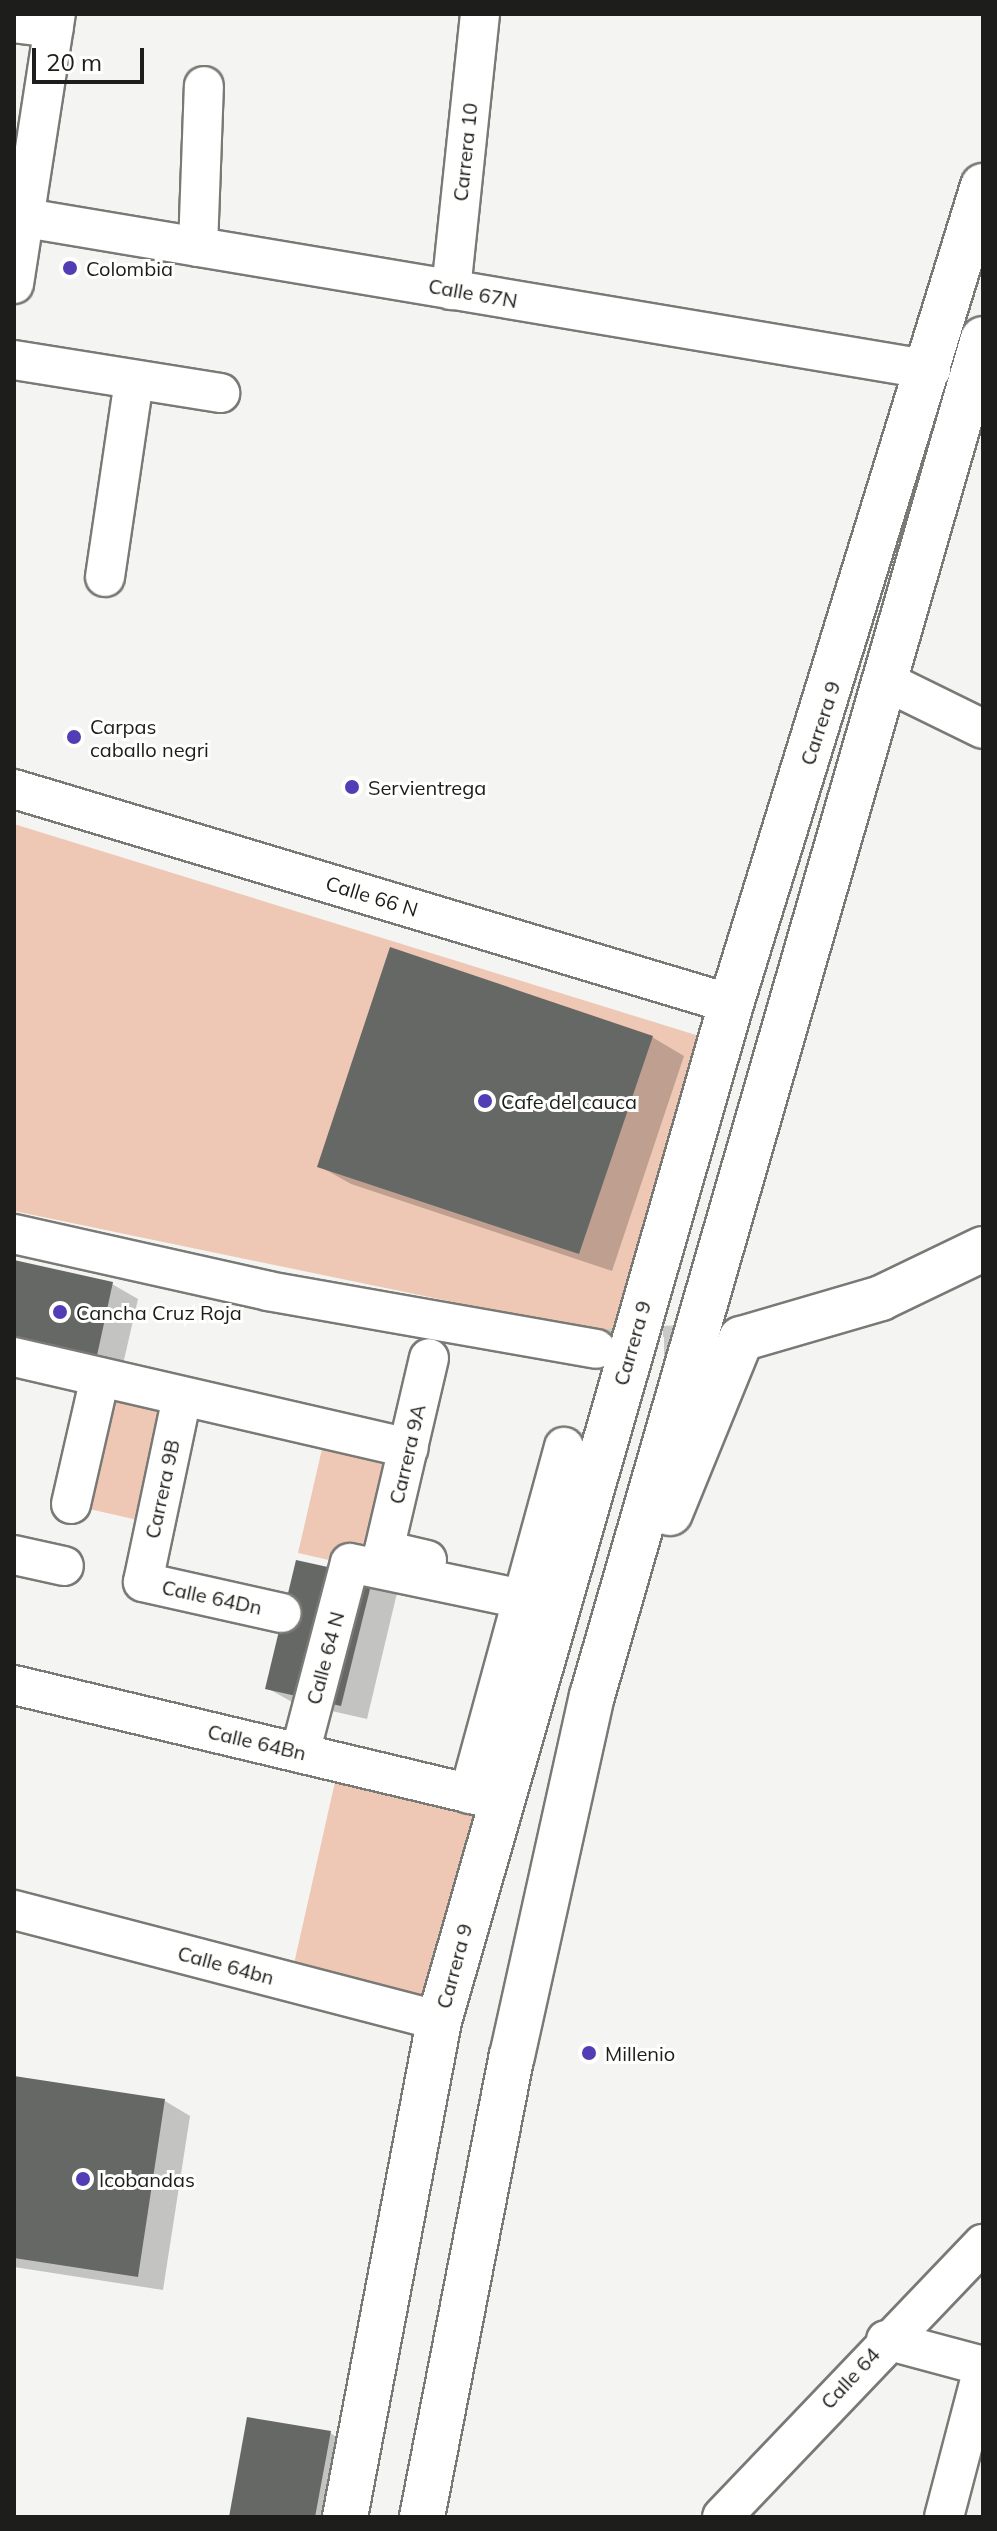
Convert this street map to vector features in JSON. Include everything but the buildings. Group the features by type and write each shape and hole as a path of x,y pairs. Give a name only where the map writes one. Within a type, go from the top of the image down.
{"main road":[{"name":"Carrera 9","path":"345,2517 484,1797 931,370 983,186"},
{"path":"422,2517 512,2056 592,1696 983,339"},
{"path":"592,1696 734,1340 881,1298 983,1249"}],"street":[{"name":"Carrera 10","path":"451,290 480,14"},
{"path":"14,23 55,21 20,217 14,284"},
{"path":"198,247 204,86"},
{"name":"Calle 67N","path":"20,217 931,370"},
{"path":"14,360 220,393"},
{"path":"105,577 134,380"},
{"path":"883,680 983,729"},
{"name":"Calle 66 N","path":"14,789 731,1004"},
{"path":"14,1234 268,1291 596,1349"},
{"path":"14,1357 409,1448"},
{"name":"Carrera 9A","path":"367,1556 409,1448 429,1358"},
{"path":"71,1504 100,1377"},
{"name":"Carrera 9B","path":"143,1582 182,1397"},
{"path":"484,1797 520,1591 564,1447"},
{"path":"14,1555 64,1566"},
{"path":"367,1556 520,1591"},
{"name":"Calle 64 N","path":"300,1753 367,1556"},
{"name":"Calle 64Dn","path":"143,1582 282,1613"},
{"name":"Calle 64Bn","path":"14,1685 484,1797"},
{"name":"Calle 64bn","path":"14,1910 439,2021"},
{"name":"Calle 64","path":"722,2517 886,2340 983,2244"},
{"path":"886,2340 983,2367 944,2517"}],"shaded area":[{"path":"14,824 709,1039 617,1336 14,1211"},
{"path":"103,1381 178,1400 151,1523 76,1506"},
{"path":"325,1436 400,1453 373,1570 298,1553"},
{"path":"337,1773 488,1806 430,2005 291,1977"}],"tunnel":[{"path":"607,1348 721,1342"}],"place":[{"name":"Colombia","path":"70,268"},
{"name":"Carpas caballo negri","path":"74,737"},
{"name":"Servientrega","path":"352,787"},
{"name":"Cafe del cauca","path":"485,1101"},
{"name":"Cancha Cruz Roja","path":"60,1312"},
{"name":"Millenio","path":"589,2053"},
{"name":"Icobandas","path":"83,2179"}]}
